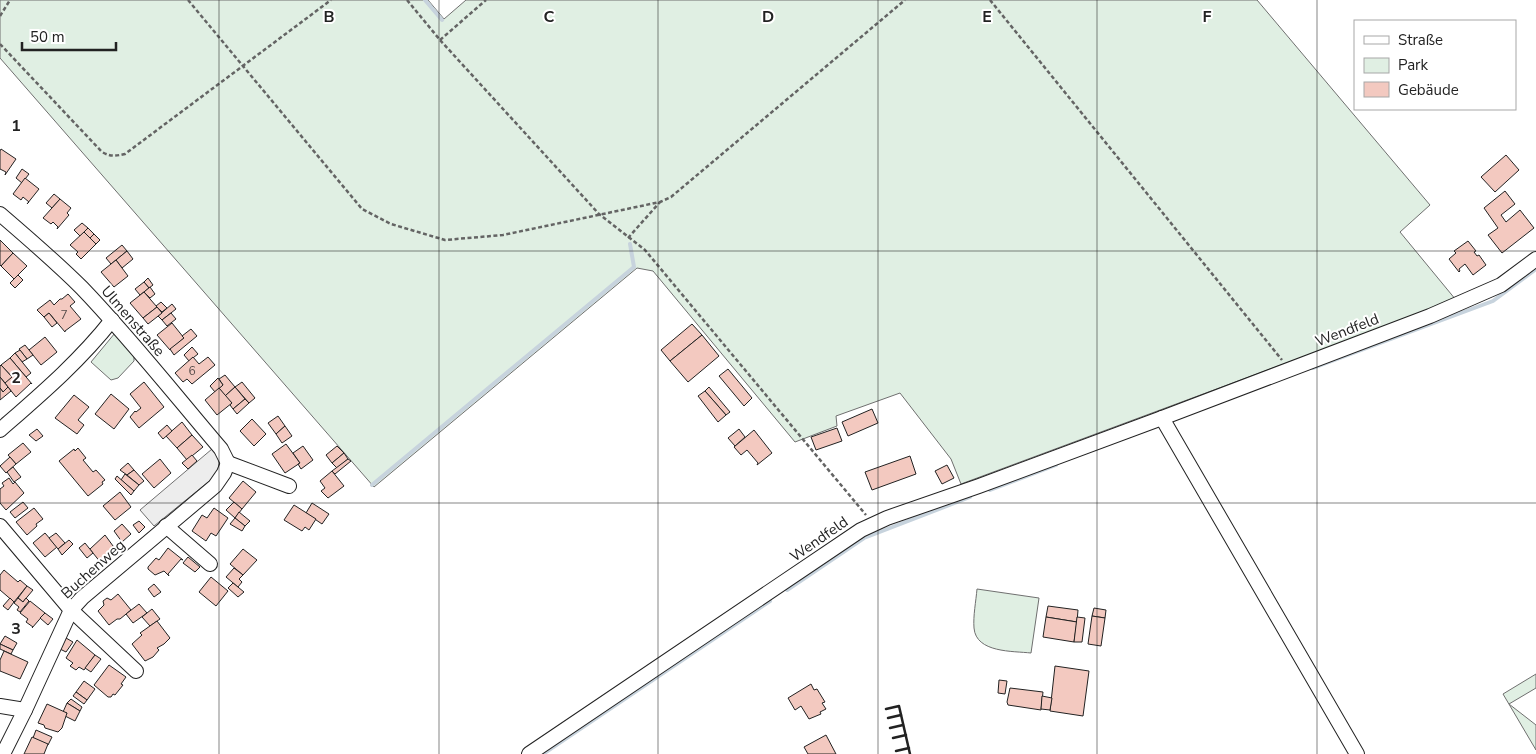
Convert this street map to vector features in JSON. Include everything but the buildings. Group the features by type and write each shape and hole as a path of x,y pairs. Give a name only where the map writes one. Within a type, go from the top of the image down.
{"street":[{"name":"Ulmenstraße","path":"0,214 81,287 112,320 221,449 228,463"},
{"name":"Wendfeld","path":"530,754 861,530 1290,370 1481,295 1502,285 1536,259"},
{"path":"0,430 68,370 86,352 112,320"},
{"path":"1162,418 1357,754"},
{"path":"228,463 289,486"},
{"name":"Buchenweg","path":"3,754 71,610 82,598 215,486 228,463"},
{"path":"0,526 71,610 136,671"},
{"path":"166,526 210,564"},
{"path":"0,706 25,710"}],"path":[{"path":"0,16 10,0"},
{"path":"188,0 362,208 391,224 445,240 503,235 660,202 671,197 905,0"},
{"path":"0,44 102,152 108,156 115,156 125,154 331,0"},
{"path":"407,0 440,40 599,214 645,250 874,524"},
{"path":"440,40 486,0"},
{"path":"990,0 1290,370"},
{"path":"628,238 660,202"}],"green space":[{"path":"0,0 428,0 444,19 466,0 1257,0 1430,205 1400,232 1456,300 961,484 951,459 900,393 836,416 837,426 795,442 653,271 637,268 374,487 0,58"},
{"path":"115,333 134,356 134,361 118,378 111,380 91,362"},
{"path":"977,589 1039,598 1031,653 996,649 981,642 976,636 974,628"},
{"path":"1536,674 1536,688 1509,704 1536,725 1536,750 1503,694"}],"shaded area":[{"path":"212,449 218,457 219,463 218,471 213,478 154,526 140,510"}],"waterway":[{"path":"425,0 442,20"},
{"path":"372,485 634,267 630,244"},
{"path":"1313,368 1493,301 1536,269"},
{"path":"990,490 1056,465"},
{"path":"787,590 864,538 970,497"},
{"path":"543,754 770,601"}],"wall":[{"path":"886,709 899,706 910,754"},
{"path":"888,718 901,715"},
{"path":"890,728 903,725"},
{"path":"893,738 906,735"},
{"path":"896,751 909,748"}]}
